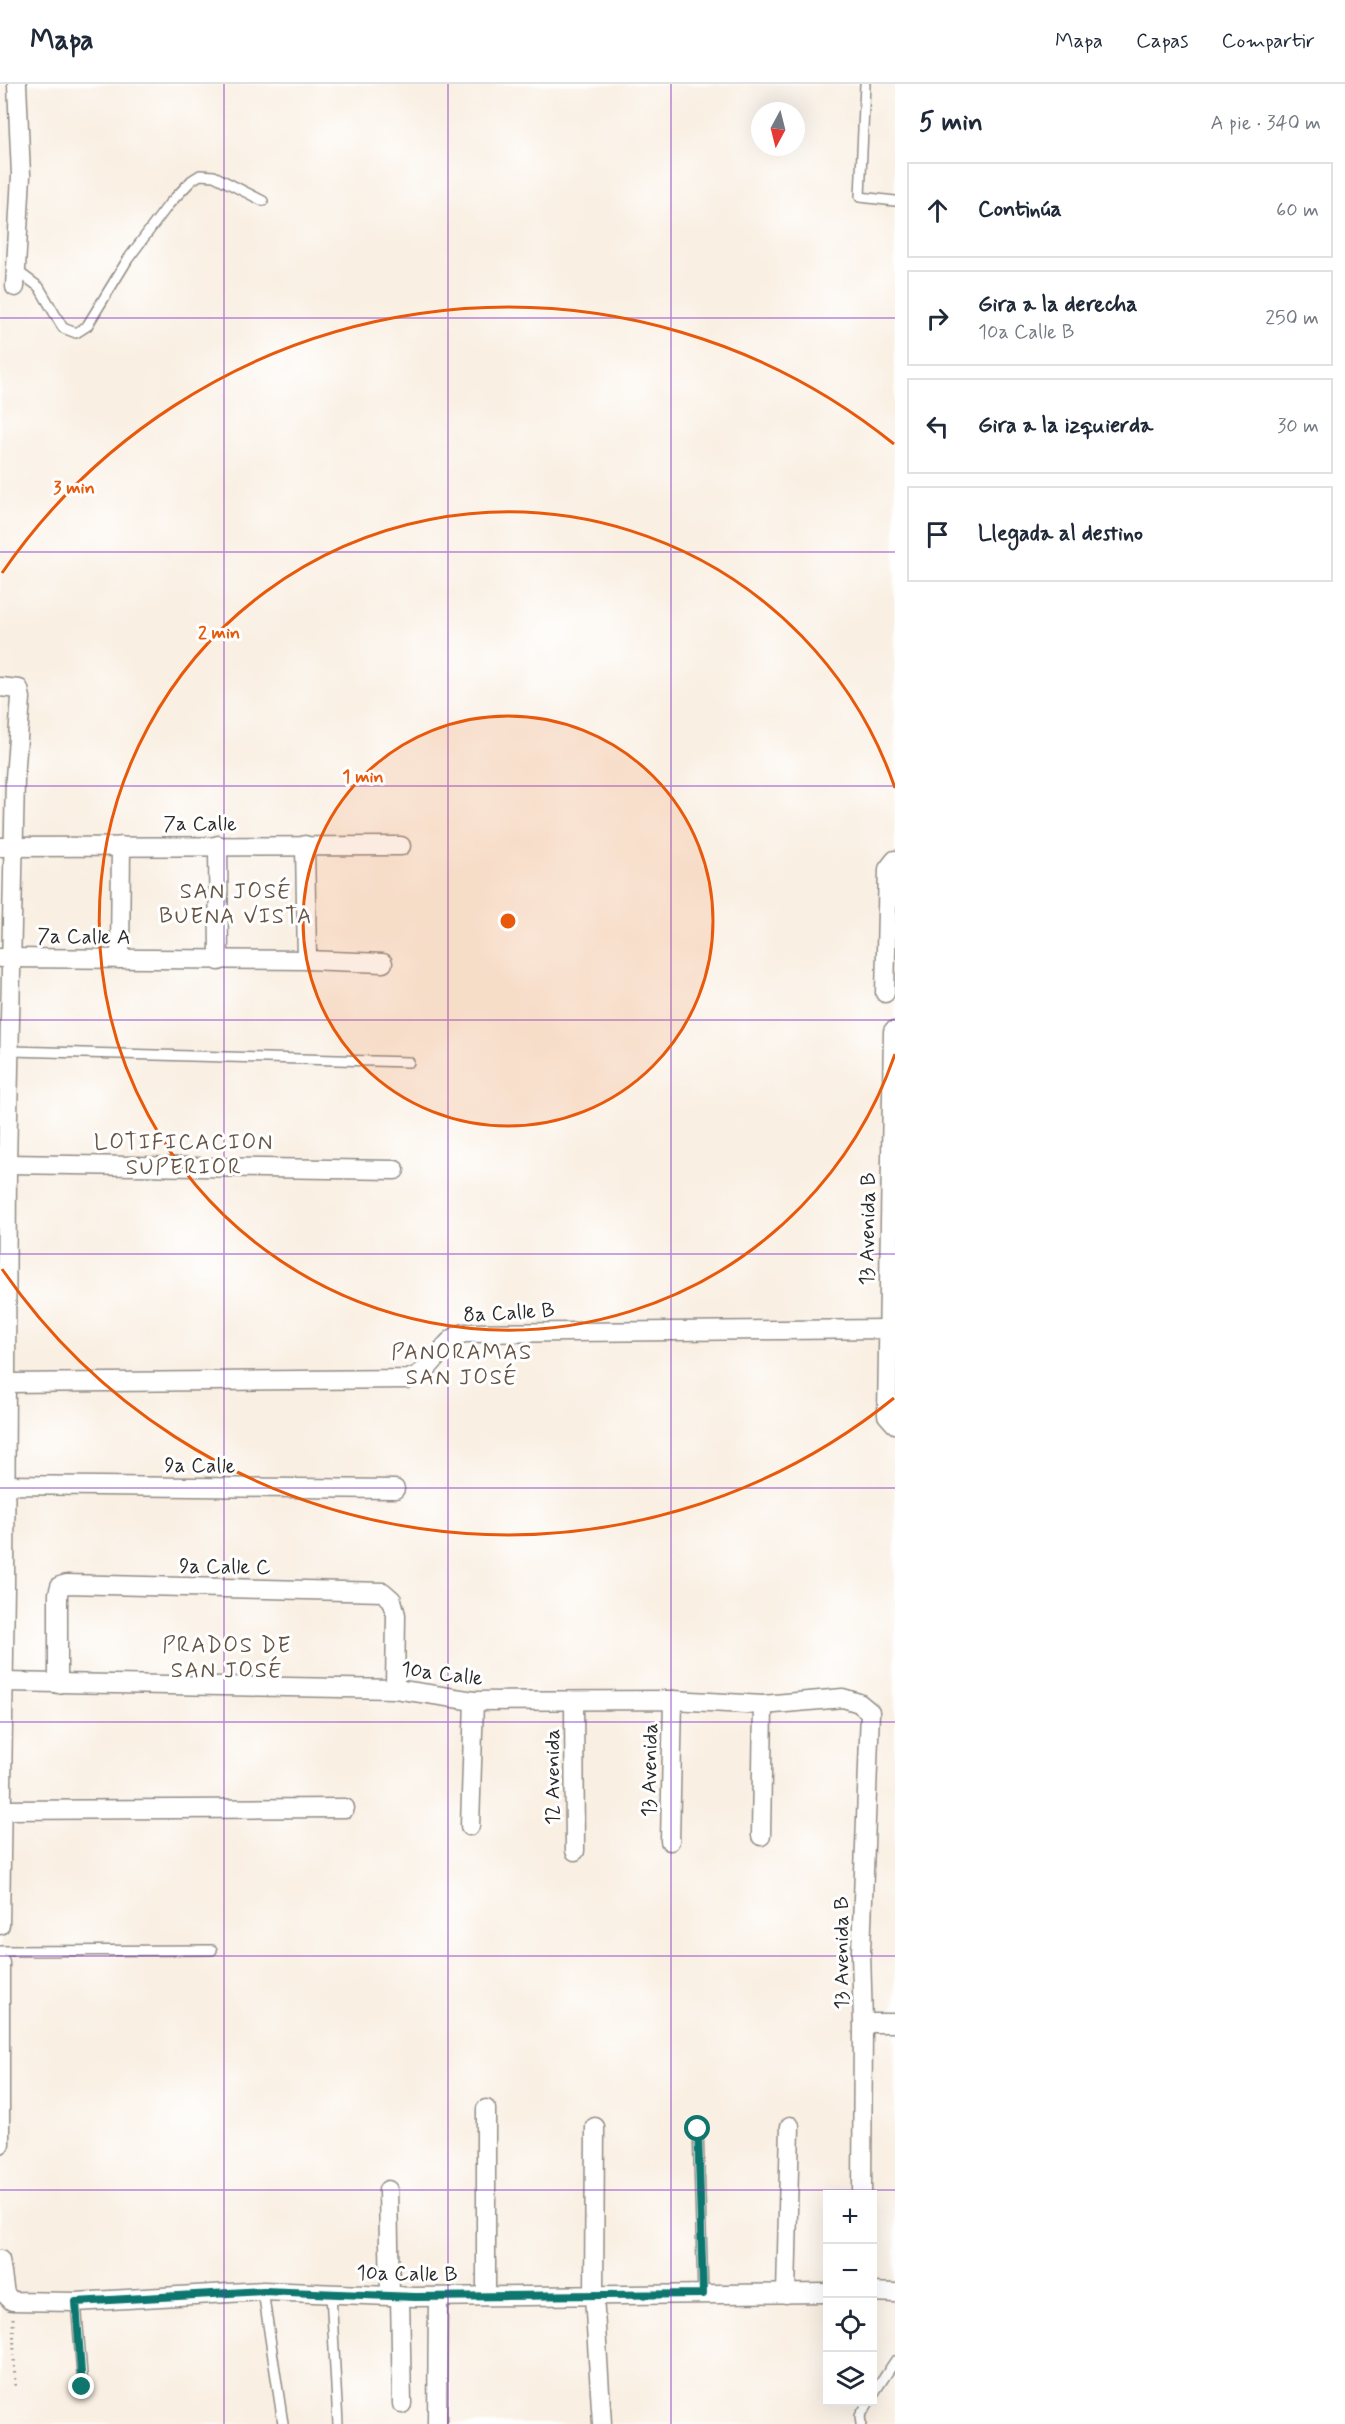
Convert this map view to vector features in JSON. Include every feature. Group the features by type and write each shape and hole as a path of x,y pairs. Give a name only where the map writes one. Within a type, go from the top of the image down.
{"street":[{"path":"16,278 21,175 17,84"},
{"path":"0,1925 5,1485 2,1439 6,1383 7,847 21,698 19,689 5,687"},
{"path":"218,845 219,961"},
{"path":"305,845 307,960"},
{"path":"120,959 121,846"},
{"name":"7a Calle","path":"7,847 401,846"},
{"path":"885,993 892,864"},
{"name":"7a Calle A","path":"6,958 307,960 383,963"},
{"name":"13 Avenida B","path":"893,1031 892,1261 887,1415 895,1424"},
{"path":"7,1164 395,1170"},
{"name":"8a Calle B","path":"6,1383 408,1379 426,1371 452,1339 464,1333 888,1329"},
{"name":"9a Calle","path":"5,1485 395,1489"},
{"name":"9a Calle C","path":"58,1684 58,1594 60,1586 67,1584 383,1592 392,1600 396,1615 395,1689"},
{"name":"10a Calle","path":"4,1683 395,1689 474,1701 673,1700 763,1705 843,1698 859,1703 870,1712"},
{"name":"13 Avenida","path":"670,1841 673,1700"},
{"path":"470,1826 474,1701"},
{"name":"12 Avenida","path":"574,1702 574,1851"},
{"path":"762,1836 763,1705"},
{"name":"13 Avenida B","path":"862,2190 864,2023 861,1952 870,1712"},
{"path":"2,1810 345,1808"},
{"path":"0,1964 0,2144"},
{"path":"864,2023 895,2023"},
{"path":"486,2109 486,2296"},
{"path":"786,2294 790,2126"},
{"path":"595,2127 594,2295 602,2424"},
{"path":"388,2190 402,2404"},
{"path":"1,2269 5,2294 12,2301"},
{"name":"10a Calle B","path":"12,2301 76,2302 263,2291 438,2297 823,2293"},
{"path":"877,2292 895,2293"},
{"path":"437,2424 438,2297"}],"lane":[{"path":"865,84 860,197 895,201"},
{"path":"16,278 39,287 63,328 76,333 87,326 128,259 169,204 192,180 200,175 214,177 263,201"},
{"path":"7,1063 409,1062"},
{"path":"0,1951 212,1950"},
{"path":"698,2129 703,2294"},
{"path":"263,2291 283,2424"},
{"path":"332,2293 338,2424"},
{"path":"76,2302 82,2387"},
{"path":"877,2390 895,2361"},
{"path":"861,2424 860,2416 866,2406"}],"path":[{"path":"12,2301 15,2388"}],"district":[{"name":"SAN JOSÉ BUENA VISTA","path":"236,902"},
{"name":"LOTIFICACION SUPERIOR","path":"184,1154"},
{"name":"PANORAMAS SAN JOSÉ","path":"462,1364"},
{"name":"PRADOS DE SAN JOSÉ","path":"227,1656"}],"route":[{"path":"82,2387 76,2302 263,2291 415,2297 703,2294 698,2129"}]}
